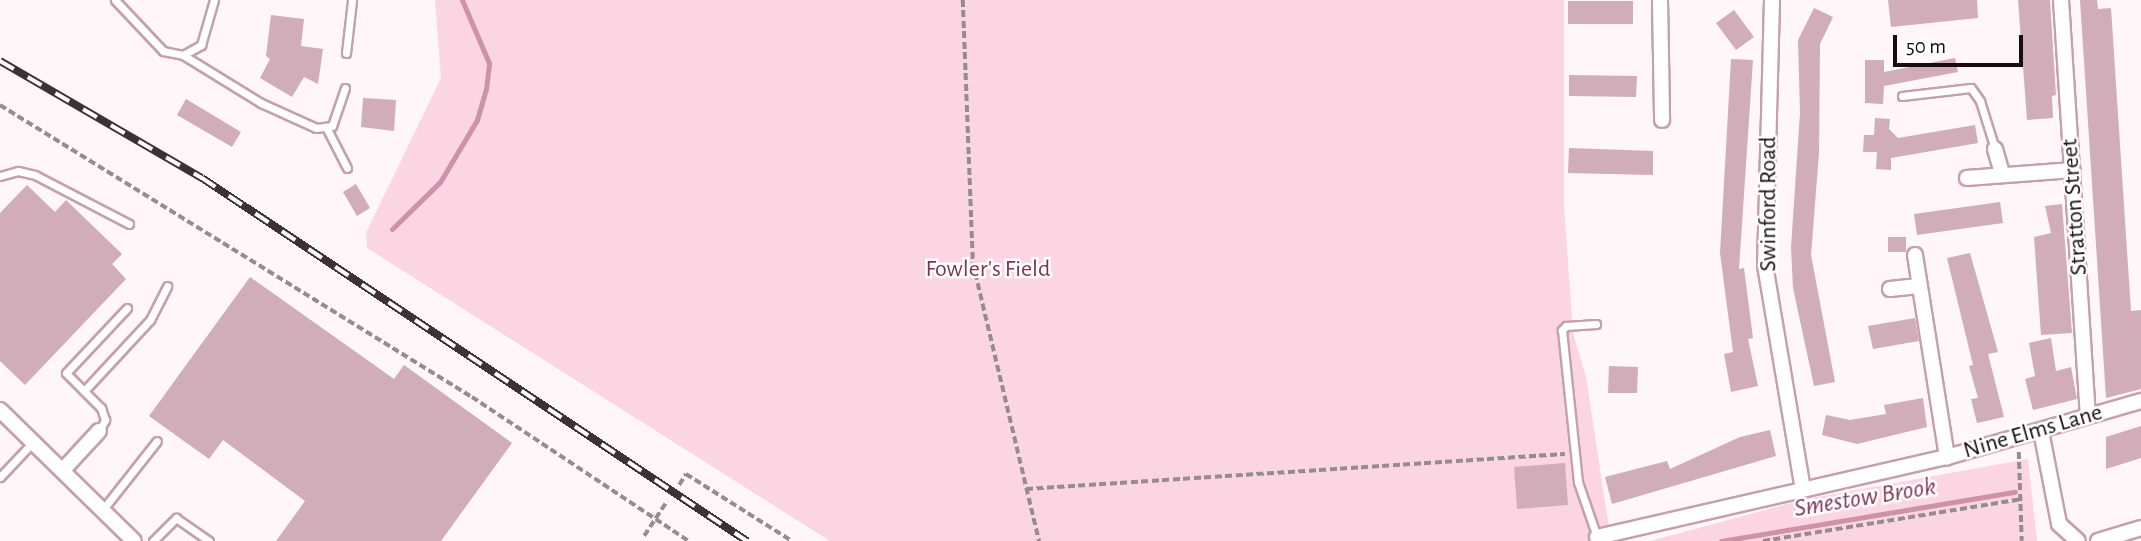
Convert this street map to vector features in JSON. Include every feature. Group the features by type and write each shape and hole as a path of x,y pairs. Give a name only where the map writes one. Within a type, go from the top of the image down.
{"street":[{"path":"1662,120 1660,0 1669,0"},
{"name":"Swinford Road","path":"1772,0 1765,265 1803,489"},
{"name":"Stratton Street","path":"2061,0 2088,415"},
{"path":"1995,149 2002,174"},
{"path":"1967,178 2073,170"},
{"path":"1915,255 1947,457"},
{"path":"1890,289 1919,286"},
{"name":"Nine Elms Lane","path":"1597,537 1947,457 2141,401"},
{"path":"0,410 104,508 134,541"},
{"path":"64,470 99,431"},
{"path":"2041,431 2059,524 2078,541"},
{"path":"2098,541 2141,528"}],"lane":[{"path":"115,0 163,51 183,55 261,103 316,128 326,127 338,117 345,88"},
{"path":"183,55 201,45 214,0"},
{"path":"346,53 352,0"},
{"path":"1902,96 1972,88 1980,101 1995,149"},
{"path":"326,127 347,168"},
{"path":"0,176 18,171 36,175 129,224"},
{"path":"84,391 150,320 167,286"},
{"path":"99,431 105,420 101,408 66,373 127,308"},
{"path":"1596,324 1566,326 1562,330 1578,482 1597,537"},
{"path":"104,508 157,441"},
{"path":"0,477 33,442"},
{"path":"153,541 176,518 209,541"}],"path":[{"path":"962,0 973,263 1039,541"},
{"path":"0,105 472,397 689,541"},
{"path":"2019,437 2022,541"},
{"path":"1026,489 1575,453"},
{"path":"679,485 686,474 792,541"},
{"path":"1763,541 2021,499"},
{"path":"644,536 667,501"}],"green space":[{"name":"Fowler's Field","path":"435,0 1564,0 1564,205 1573,333 1586,377 1611,541 830,541 367,248 366,233 441,78"},
{"path":"2028,459 2037,541 1650,541 1806,499"}],"building":[{"path":"1888,0 1977,0 1978,18 1891,27"},
{"path":"2018,0 2050,0 2056,95 2052,96 2053,118 2027,120"},
{"path":"2080,0 2097,0 2098,9 2111,8 2131,311 2141,310 2141,389 2106,398"},
{"path":"1568,1 1633,1 1633,24 1568,24"},
{"path":"1814,8 1833,17 1820,44 1819,153 1811,255 1835,382 1814,386 1793,288 1791,247 1800,113 1798,40"},
{"path":"1734,10 1754,37 1736,50 1716,23"},
{"path":"271,15 304,19 301,46 323,49 318,84 304,77 292,97 260,78 270,59 266,56"},
{"path":"1955,58 1958,72 1884,86 1883,104 1865,103 1865,60 1884,60 1884,72"},
{"path":"1731,59 1753,60 1739,269 1744,268 1753,338 1748,339 1758,386 1731,392 1724,354 1733,352 1720,253"},
{"path":"1569,75 1637,76 1636,97 1569,96"},
{"path":"363,98 396,100 394,131 361,127"},
{"path":"186,99 241,132 232,147 177,115"},
{"path":"1875,118 1890,119 1889,129 1898,138 1975,125 1978,143 1891,158 1891,170 1876,169 1877,152 1863,152 1864,135 1874,135"},
{"path":"1569,148 1653,151 1653,175 1568,173"},
{"path":"356,184 370,208 357,216 343,192"},
{"path":"27,185 55,212 66,200 122,254 112,264 126,279 25,385 0,361 0,213"},
{"path":"2000,202 2003,223 1917,235 1914,214"},
{"path":"2062,204 2072,333 2041,335 2034,237 2051,233 2045,206"},
{"path":"1888,237 1906,237 1906,252 1888,252"},
{"path":"1970,253 1998,352 1988,354 2004,417 1977,423 1971,399 1978,398 1969,366 1973,365 1947,258"},
{"path":"250,277 394,379 404,365 512,443 441,541 276,541 305,501 223,440 209,459 149,416"},
{"path":"1915,318 1919,341 1873,349 1868,326"},
{"path":"2051,338 2056,371 2071,367 2077,399 2033,410 2025,379 2035,376 2029,343"},
{"path":"1609,366 1638,367 1637,393 1608,393"},
{"path":"1923,398 1927,427 1857,444 1822,435 1826,415 1850,420 1886,414 1884,405"},
{"path":"2141,426 2141,458 2106,469 2106,437"},
{"path":"1770,430 1776,456 1612,504 1605,477 1667,461 1670,469 1740,437"},
{"path":"1565,463 1568,505 1517,509 1514,467"}],"waterway":[{"path":"392,229 440,182 477,120 486,89 489,63 462,0"},
{"name":"Smestow Brook","path":"1721,541 2015,492"}],"railway":[{"path":"0,61 202,178 747,541"}]}
